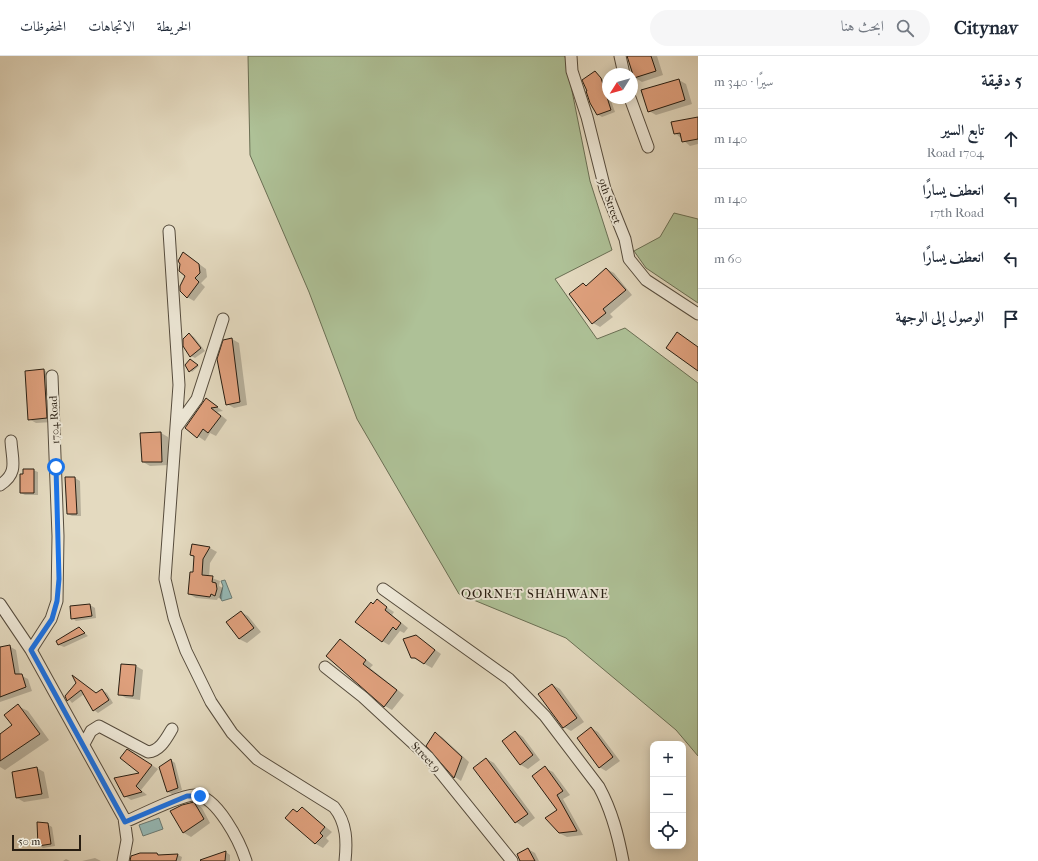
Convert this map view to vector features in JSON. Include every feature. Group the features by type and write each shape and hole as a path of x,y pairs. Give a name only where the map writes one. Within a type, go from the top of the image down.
{"street":[{"name":"9th Street","path":"570,56 572,71 587,117 605,189 625,239 629,259 646,280 698,314"},
{"path":"620,56 623,68"},
{"path":"632,104 648,147"},
{"path":"169,231 178,385 165,579 174,618 186,651 211,702 232,733 256,759 334,807 340,815 346,832 344,861"},
{"path":"176,428 197,399 223,319"},
{"name":"1704 Road","path":"31,650 52,619 57,601 59,579 52,376"},
{"path":"0,485 10,478 13,471 11,441"},
{"path":"383,589 509,679 545,716 599,787 605,798 614,821 623,861"},
{"path":"0,604 31,650 84,744 125,822 127,840 123,861"},
{"name":"Street 9","path":"325,667 363,697 428,757 512,861"},
{"path":"84,744 91,731 99,726 148,752 153,752 161,746 172,729"},
{"path":"125,822 187,796 200,796 208,800 222,815 238,841 246,861"}],"green space":[{"path":"248,56 565,56 590,181 612,250 555,279 597,339 625,328 698,383 698,756 676,730 566,638 459,594 357,419 309,292 250,155"},
{"path":"674,213 698,219 698,303 646,268 634,251 660,237"}],"water":[{"path":"225,580 232,598 222,601 220,597 223,586 221,581"},
{"path":"159,818 163,829 143,836 139,825"}],"building":[{"path":"627,56 651,56 656,71 638,77 638,68 631,68"},
{"path":"595,71 602,81 602,104 609,104 611,110 597,115 590,103 582,80"},
{"path":"679,79 685,100 648,112 641,90"},
{"path":"698,117 698,139 682,142 680,133 674,134 671,122"},
{"path":"183,252 199,264 200,273 195,278 199,282 187,298 180,291 180,286 185,276 179,271 180,264 178,261"},
{"path":"606,268 626,290 603,309 606,313 592,324 569,294 583,283 586,286"},
{"path":"677,332 698,347 698,371 666,348"},
{"path":"189,333 201,348 190,357 183,346 183,339"},
{"path":"232,338 240,402 226,405 217,359 223,340"},
{"path":"190,359 198,365 189,372 185,365"},
{"path":"44,369 47,418 28,420 25,371"},
{"path":"206,398 218,407 211,408 221,416 208,433 203,429 197,438 185,428"},
{"path":"161,432 162,462 142,462 140,433"},
{"path":"23,469 34,469 34,493 20,493 20,474 23,474"},
{"path":"65,477 75,477 77,514 67,514"},
{"path":"192,544 210,547 203,559 202,575 213,576 212,582 216,583 217,589 215,596 211,594 210,597 188,594 190,572 193,572 194,556 190,555"},
{"path":"377,599 387,607 385,610 401,623 396,630 393,627 382,642 355,622 371,602 373,604"},
{"path":"90,604 92,616 71,619 70,606"},
{"path":"241,611 254,628 239,639 226,622"},
{"path":"79,627 85,633 58,645 56,641"},
{"path":"416,635 435,650 424,664 415,658 411,658 403,639"},
{"path":"340,639 366,660 363,664 397,690 384,707 326,656"},
{"path":"10,645 15,674 22,674 26,687 0,697 0,647"},
{"path":"121,664 136,665 133,696 118,695"},
{"path":"72,675 96,693 102,689 109,700 93,711 81,690 67,701 65,696 76,683"},
{"path":"552,684 577,718 563,728 538,694"},
{"path":"18,704 40,734 0,761 0,734 12,725 4,715"},
{"path":"591,727 613,757 599,768 577,738"},
{"path":"515,731 533,755 520,765 502,741"},
{"path":"435,732 462,757 454,778 426,746"},
{"path":"127,749 152,765 136,786 142,792 124,797 114,778 139,773 120,758"},
{"path":"486,758 528,814 515,823 473,768"},
{"path":"171,759 178,788 167,792 159,767"},
{"path":"545,766 563,791 557,795 577,831 559,833 545,818 557,810 532,776"},
{"path":"37,767 42,794 16,798 12,772"},
{"path":"194,802 204,819 183,833 170,811 182,805"},
{"path":"302,807 325,827 320,833 323,836 315,844 285,818 293,809 297,812"},
{"path":"37,822 48,823 51,844 38,846"},
{"path":"528,848 535,861 520,861 517,854"},
{"path":"226,851 225,861 200,860"},
{"path":"140,853 157,853 158,855 178,854 176,861 130,861 131,856"}],"district":[{"name":"QORNET SHAHWANE","path":"535,593"}],"route":[{"path":"56,467 59,579 57,601 52,619 31,650 53,687 125,822 187,796 200,796"}]}
